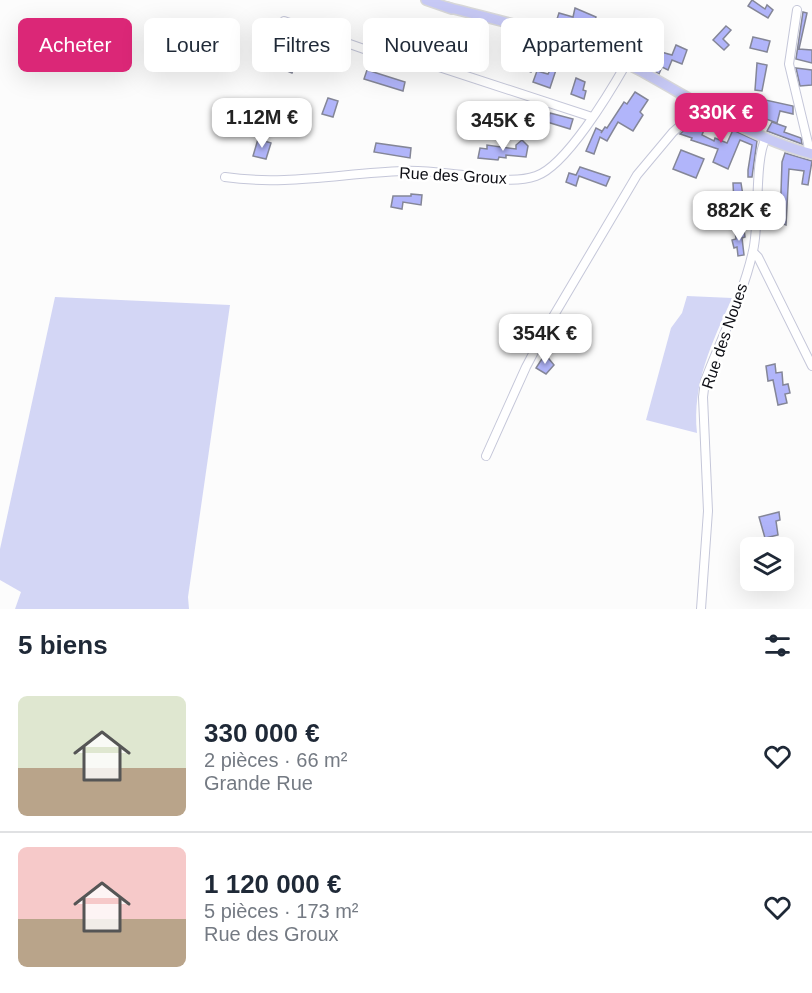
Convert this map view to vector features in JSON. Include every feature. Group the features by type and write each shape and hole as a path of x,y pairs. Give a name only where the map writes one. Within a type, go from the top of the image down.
{"main road":[{"path":"426,0 501,25"},
{"path":"638,72 766,138 810,154"}],"street":[{"path":"797,10 789,64 810,154"},
{"path":"351,44 384,56 439,67 592,117"},
{"name":"Rue des Groux","path":"225,177 273,182 405,171 506,179 536,177 566,154 621,72"},
{"path":"486,456 547,327 637,175 673,132 704,105"},
{"name":"Rue des Noues","path":"701,609 708,511 703,415 705,381 742,287 753,252 757,231 761,150 766,138"},
{"path":"753,252 758,257 812,366"}],"shaded area":[{"path":"687,296 732,298 705,364 698,397 697,433 646,420 671,328 682,313"},
{"path":"55,297 230,305 188,597 189,609 15,609 21,592 0,580 0,549"}],"building":[{"path":"752,0 765,9 767,5 773,10 768,18 748,6"},
{"path":"575,8 596,17 557,18 559,13 573,17"},
{"path":"803,12 807,13 799,49 812,50 812,63 796,59"},
{"path":"726,26 731,30 723,39 729,45 724,50 713,40"},
{"path":"753,37 770,41 767,52 750,48"},
{"path":"676,45 687,50 682,64 672,60 668,70 664,68 664,53 672,55"},
{"path":"757,63 767,65 762,91 755,90"},
{"path":"796,68 812,70 812,85 800,86"},
{"path":"366,72 373,72 405,82 403,91 364,79"},
{"path":"537,72 548,74 555,72 550,88 533,82"},
{"path":"576,78 585,82 584,99 571,94"},
{"path":"635,92 648,100 640,112 643,115 633,131 618,122 607,141 600,137 594,154 586,151 596,128 602,131 601,133 605,127 607,128 624,102 627,104"},
{"path":"328,98 338,101 333,117 322,114"},
{"path":"761,99 793,106 793,114 780,111 777,123 755,115"},
{"path":"550,113 573,119 570,129 547,122"},
{"path":"703,114 709,117 702,135 714,141 715,138 727,143 733,130 757,141 752,177 748,177 748,170 752,145 740,140 728,169 713,162 718,149 680,134"},
{"path":"772,122 786,127 784,132 801,138 802,144 767,131"},
{"path":"258,139 271,143 266,159 253,156"},
{"path":"522,140 528,146 526,157 506,155 506,158 499,157 498,160 478,158 480,148 487,149 487,145 516,149 516,145"},
{"path":"376,143 411,148 410,158 374,152"},
{"path":"681,150 704,159 696,178 673,169"},
{"path":"785,153 812,161 808,185 802,184 804,171 789,169 786,225 780,223 782,162"},
{"path":"580,167 610,177 606,186 579,176 576,186 566,182 569,173 576,175"},
{"path":"733,183 741,183 744,202 734,203"},
{"path":"411,194 422,195 421,205 403,202 402,209 391,207 393,196 411,196"},
{"path":"744,229 745,237 742,238 744,255 738,256 737,247 734,248 732,240 736,239 735,231"},
{"path":"521,317 530,319 530,332 524,331 520,349 510,350 512,336 517,337"},
{"path":"545,354 554,365 546,374 536,368"},
{"path":"775,364 776,373 782,372 783,385 788,384 790,393 785,394 787,403 778,405 773,380 768,381 766,366"},
{"path":"779,512 780,520 776,521 778,535 765,537 759,517"}]}
